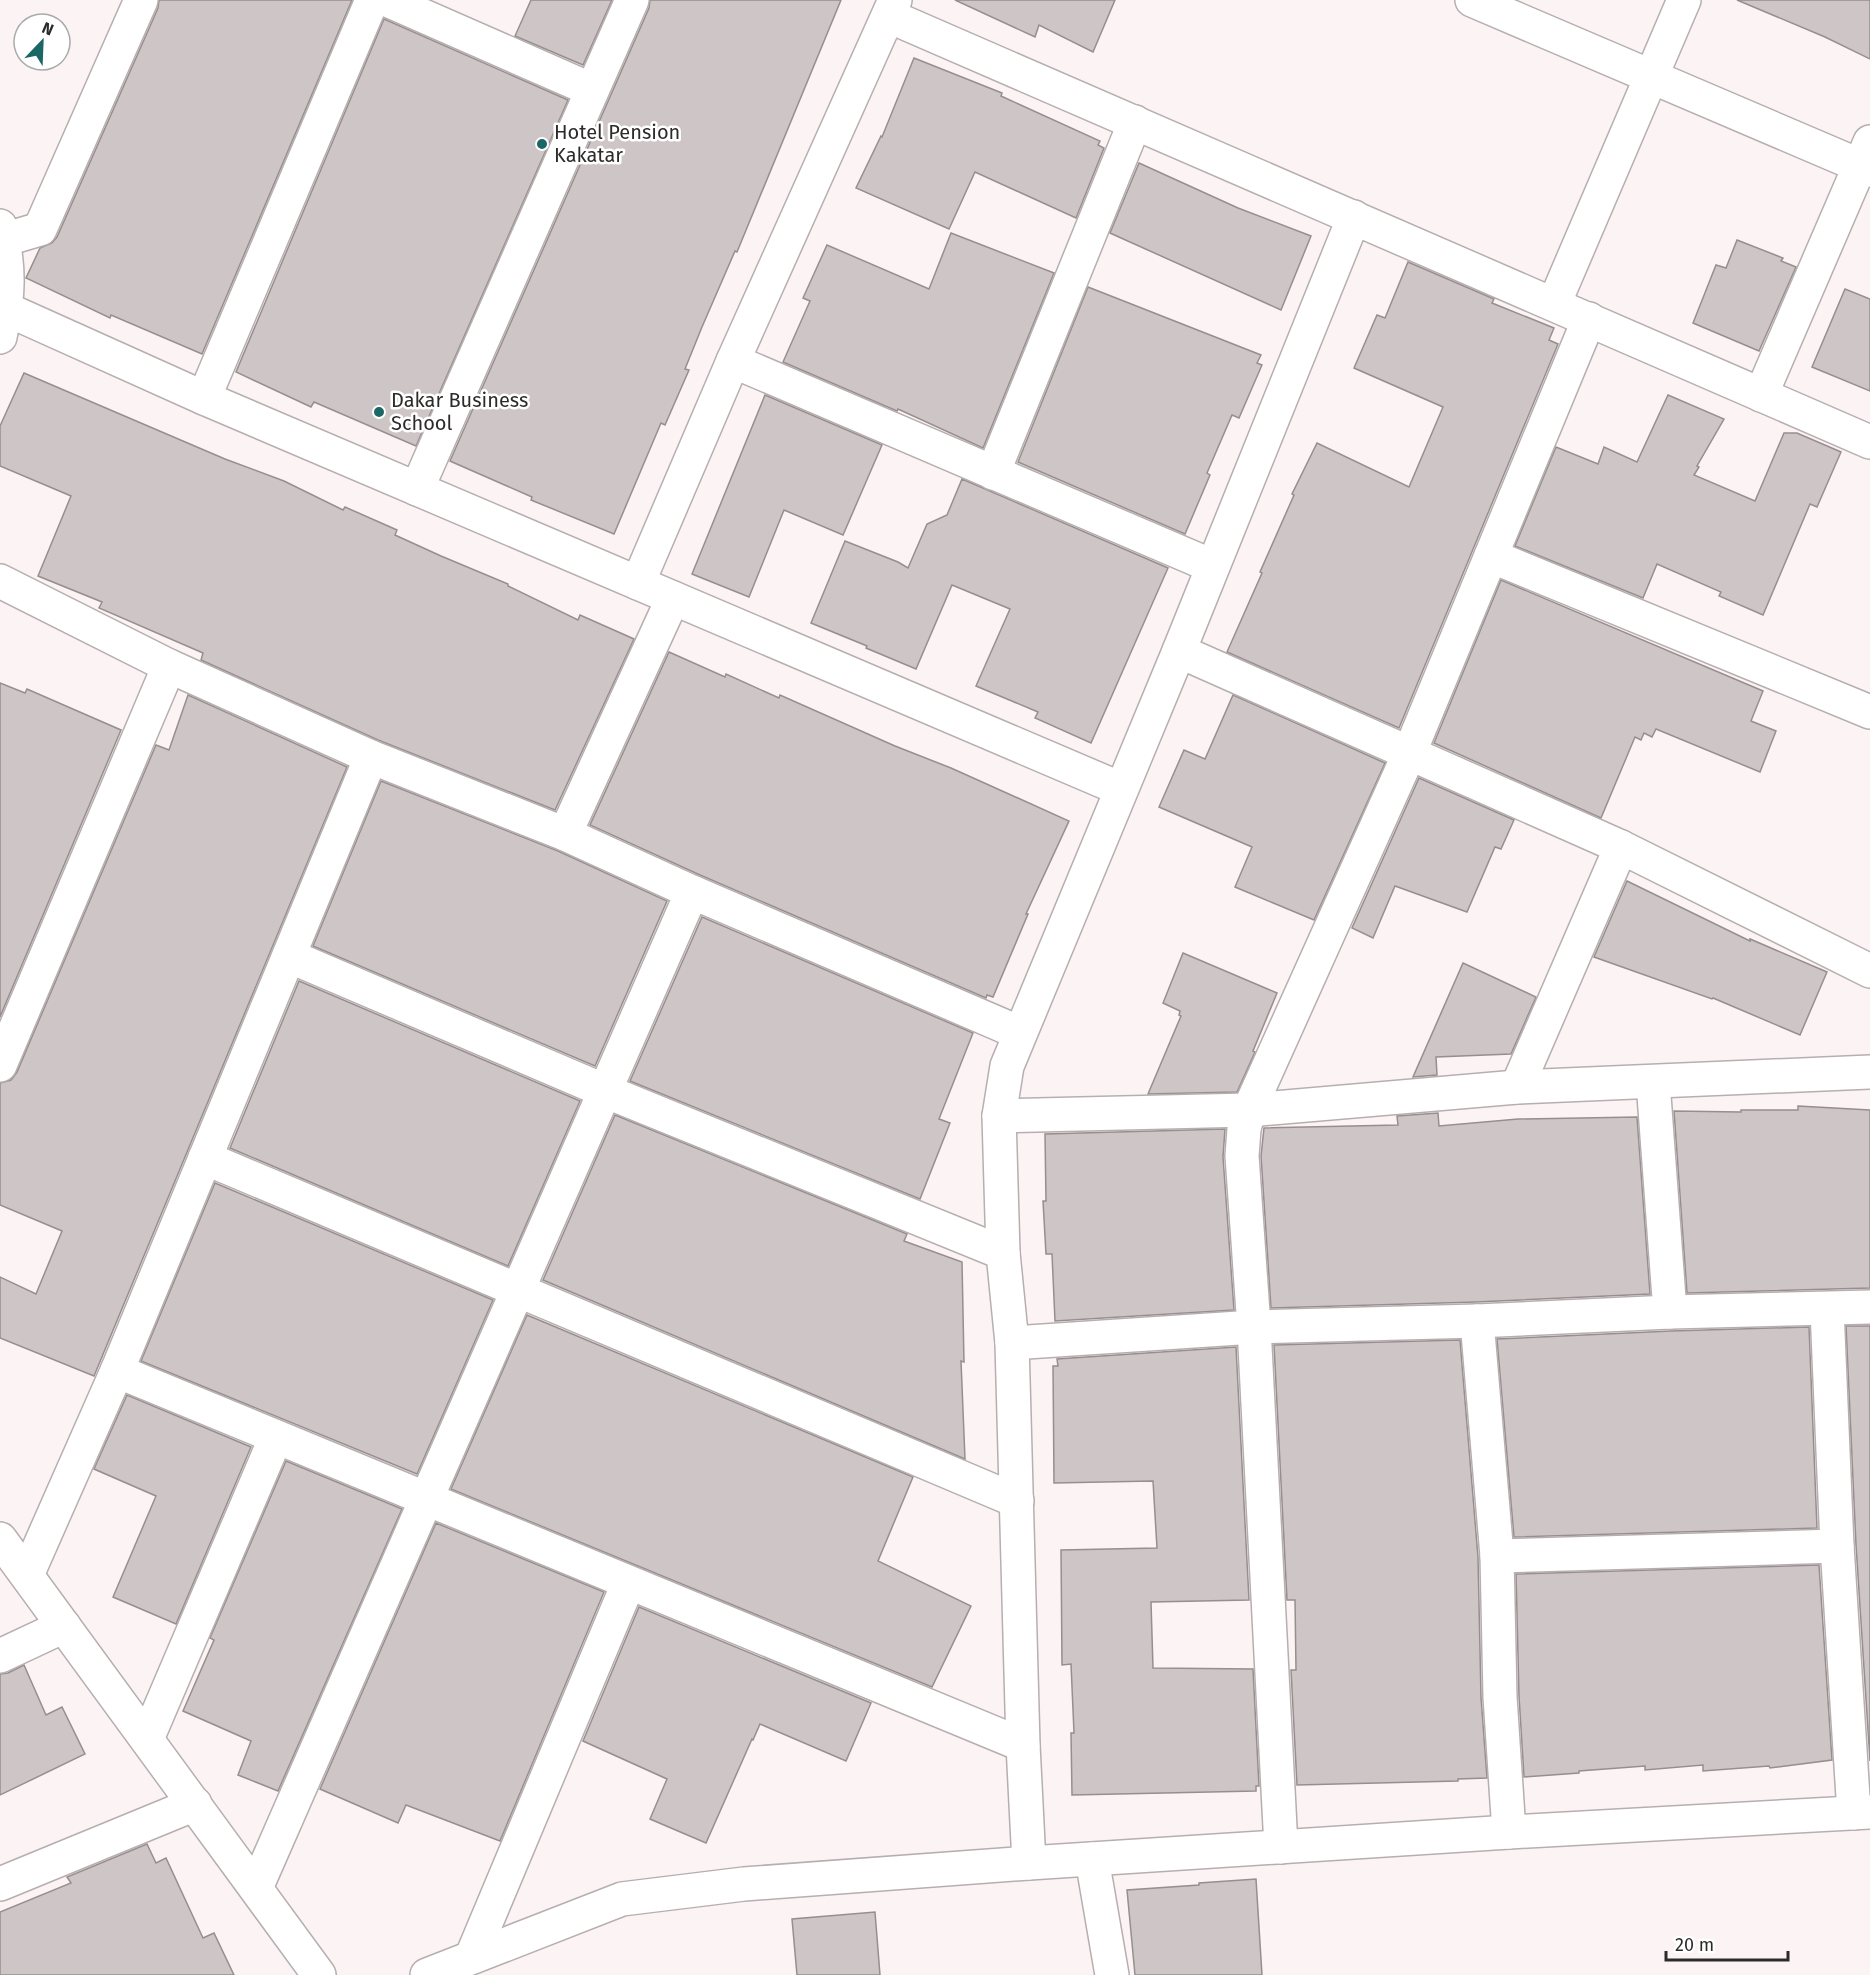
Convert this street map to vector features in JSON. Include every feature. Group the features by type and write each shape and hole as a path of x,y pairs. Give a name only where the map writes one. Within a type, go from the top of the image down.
{"street":[{"path":"141,0 40,229 2,233 8,261 3,323 204,398 1121,789"},
{"path":"204,398 372,0"},
{"path":"387,0 592,90"},
{"path":"417,489 632,0"},
{"path":"1472,0 1651,78 1867,159 1761,395"},
{"path":"1554,304 1684,0"},
{"path":"638,583 733,361 892,8 1135,122 1870,442"},
{"path":"993,473 1135,122"},
{"path":"1029,1863 1023,1745 1012,1343 1002,1253 999,1116 1007,1066 1179,651 1354,217"},
{"path":"1281,1847 1254,1327 1242,1156 1244,1129 1249,1110 1409,754 1589,319"},
{"path":"733,361 1212,566"},
{"path":"1491,556 1870,712"},
{"path":"0,581 169,666 371,757 565,834 692,892 1020,1033"},
{"path":"565,834 673,598"},
{"path":"1179,651 1621,847 1870,970"},
{"path":"0,1065 169,666"},
{"path":"27,1575 117,1371 371,757"},
{"path":"1517,1087 1621,847"},
{"path":"256,1888 692,892"},
{"path":"289,956 605,1091 1002,1253"},
{"path":"999,1116 1249,1110 1517,1087 1870,1072"},
{"path":"1653,1082 1670,1312"},
{"path":"205,1158 1017,1501"},
{"path":"1012,1343 1254,1327 1870,1307"},
{"path":"426,1975 622,1899 744,1884 1509,1832 1862,1812 1837,1546 1827,1309"},
{"path":"1478,1321 1497,1556 1500,1696 1509,1832"},
{"path":"117,1371 628,1584 1023,1745"},
{"path":"147,1739 276,1437"},
{"path":"0,1539 319,1975"},
{"path":"1497,1556 1837,1546"},
{"path":"472,1956 628,1584"},
{"path":"0,1656 64,1626"},
{"path":"3,1874 195,1804"},
{"path":"1092,1859 1112,1975"}],"building":[{"path":"159,0 352,0 202,354 111,315 110,318 26,278 40,248 52,243 57,237 158,8"},
{"path":"531,0 612,0 583,65 515,36"},
{"path":"650,0 841,0 737,252 735,251 702,327 685,369 689,370 665,425 661,423 614,534 531,500 532,497 450,461 649,8"},
{"path":"955,0 1115,0 1093,52 1039,25 1035,37"},
{"path":"1737,0 1870,0 1870,59 1825,37"},
{"path":"384,19 568,100 416,446 314,402 311,407 236,372"},
{"path":"914,58 1002,93 1001,96 1100,141 1098,145 1104,148 1076,218 975,172 949,229 856,188 882,137"},
{"path":"1139,163 1238,208 1311,236 1281,310 1110,233"},
{"path":"951,233 1054,273 983,448 898,409 897,411 783,362 810,301 803,298 827,245 929,289"},
{"path":"1737,240 1783,258 1781,261 1796,267 1759,351 1693,323 1716,265 1726,268"},
{"path":"1408,262 1494,299 1492,303 1554,328 1549,340 1558,344 1399,728 1227,652 1262,573 1260,572 1294,495 1292,494 1317,443 1409,487 1443,407 1354,368 1377,315 1385,318"},
{"path":"1088,287 1261,355 1257,363 1262,365 1239,418 1232,415 1207,473 1210,475 1185,534 1018,462"},
{"path":"1845,289 1870,299 1870,391 1812,367"},
{"path":"24,373 225,459 284,481 343,510 345,507 397,530 395,535 508,584 578,620 580,615 634,639 555,810 378,740 201,660 203,653 99,608 102,602 38,576 71,496 0,466 0,426"},
{"path":"765,395 882,445 843,535 784,510 749,597 692,574"},
{"path":"1668,395 1724,419 1694,475 1755,501 1784,433 1797,433 1841,452 1817,507 1810,504 1763,615 1719,596 1721,592 1657,564 1643,598 1515,546 1556,447 1598,464 1604,447 1637,462"},
{"path":"962,479 1168,568 1091,743 1035,718 1038,712 976,686 1010,609 952,585 916,669 811,623 845,541 908,568 927,524 947,515"},
{"path":"1501,580 1763,691 1751,721 1776,731 1760,772 1656,729 1652,737 1644,733 1641,740 1635,737 1601,818 1434,743"},
{"path":"669,652 779,698 780,695 1069,821 1026,914 1028,914 993,997 987,995 986,998 590,825"},
{"path":"0,683 25,693 27,689 121,730 0,1017"},
{"path":"188,695 347,767 94,1376 0,1338 0,1277 36,1294 62,1231 0,1205 0,1083 11,1080 17,1072 156,745 169,750"},
{"path":"1233,695 1385,763 1314,920 1235,887 1252,847 1159,807 1184,750 1205,759"},
{"path":"1419,778 1514,820 1501,849 1495,847 1467,912 1395,886 1373,938 1352,928"},
{"path":"381,781 558,851 667,901 595,1066 313,946"},
{"path":"1627,881 1750,941 1750,939 1827,972 1800,1035 1713,998 1594,957"},
{"path":"702,917 973,1033 939,1119 950,1123 920,1199 630,1081"},
{"path":"1183,953 1277,993 1237,1092 1148,1094 1181,1016 1180,1011 1163,1003"},
{"path":"1463,963 1536,997 1511,1054 1436,1057 1437,1075 1413,1077"},
{"path":"299,981 580,1101 508,1266 230,1148"},
{"path":"1798,1106 1870,1110 1870,1288 1687,1293 1674,1111 1798,1110"},
{"path":"1438,1113 1439,1126 1518,1119 1637,1117 1650,1294 1271,1308 1261,1156 1264,1128 1398,1125 1397,1116"},
{"path":"615,1115 907,1234 904,1241 962,1262 964,1362 961,1361 965,1459 543,1280"},
{"path":"1225,1129 1223,1157 1234,1310 1055,1321 1052,1254 1046,1254 1043,1201 1046,1201 1045,1134"},
{"path":"215,1183 493,1300 417,1474 141,1361"},
{"path":"527,1315 913,1477 878,1561 971,1606 932,1687 451,1489"},
{"path":"1846,1326 1870,1326 1870,1761 1856,1545"},
{"path":"1809,1327 1817,1528 1514,1537 1497,1339"},
{"path":"1460,1340 1478,1557 1481,1697 1487,1778 1458,1779 1458,1781 1297,1785 1291,1670 1296,1670 1295,1600 1287,1600 1274,1345"},
{"path":"1236,1347 1249,1600 1151,1602 1153,1668 1253,1669 1259,1786 1256,1786 1256,1791 1072,1795 1071,1733 1074,1733 1071,1664 1062,1665 1061,1550 1157,1548 1153,1481 1054,1483 1053,1366 1058,1366 1057,1359"},
{"path":"127,1395 251,1447 176,1624 113,1597 156,1496 94,1469"},
{"path":"286,1461 402,1509 278,1791 238,1775 251,1741 183,1711 214,1640 210,1638"},
{"path":"436,1523 604,1592 500,1841 406,1805 398,1823 320,1789"},
{"path":"1819,1565 1832,1760 1770,1768 1769,1766 1703,1771 1703,1765 1645,1770 1645,1766 1524,1777 1519,1696 1516,1574"},
{"path":"639,1607 871,1703 846,1761 760,1724 706,1843 650,1819 667,1779 583,1741"},
{"path":"24,1665 46,1715 62,1707 85,1754 0,1795 0,1674 8,1673"},
{"path":"147,1844 156,1863 166,1858 203,1938 214,1933 234,1975 0,1975 0,1912 71,1883 67,1877"},
{"path":"1256,1879 1262,1975 1135,1975 1127,1890"},
{"path":"875,1912 880,1975 797,1975 792,1919"}],"place":[{"name":"Hotel Pension Kakatar","path":"542,144"},
{"name":"Dakar Business School","path":"379,412"}]}
